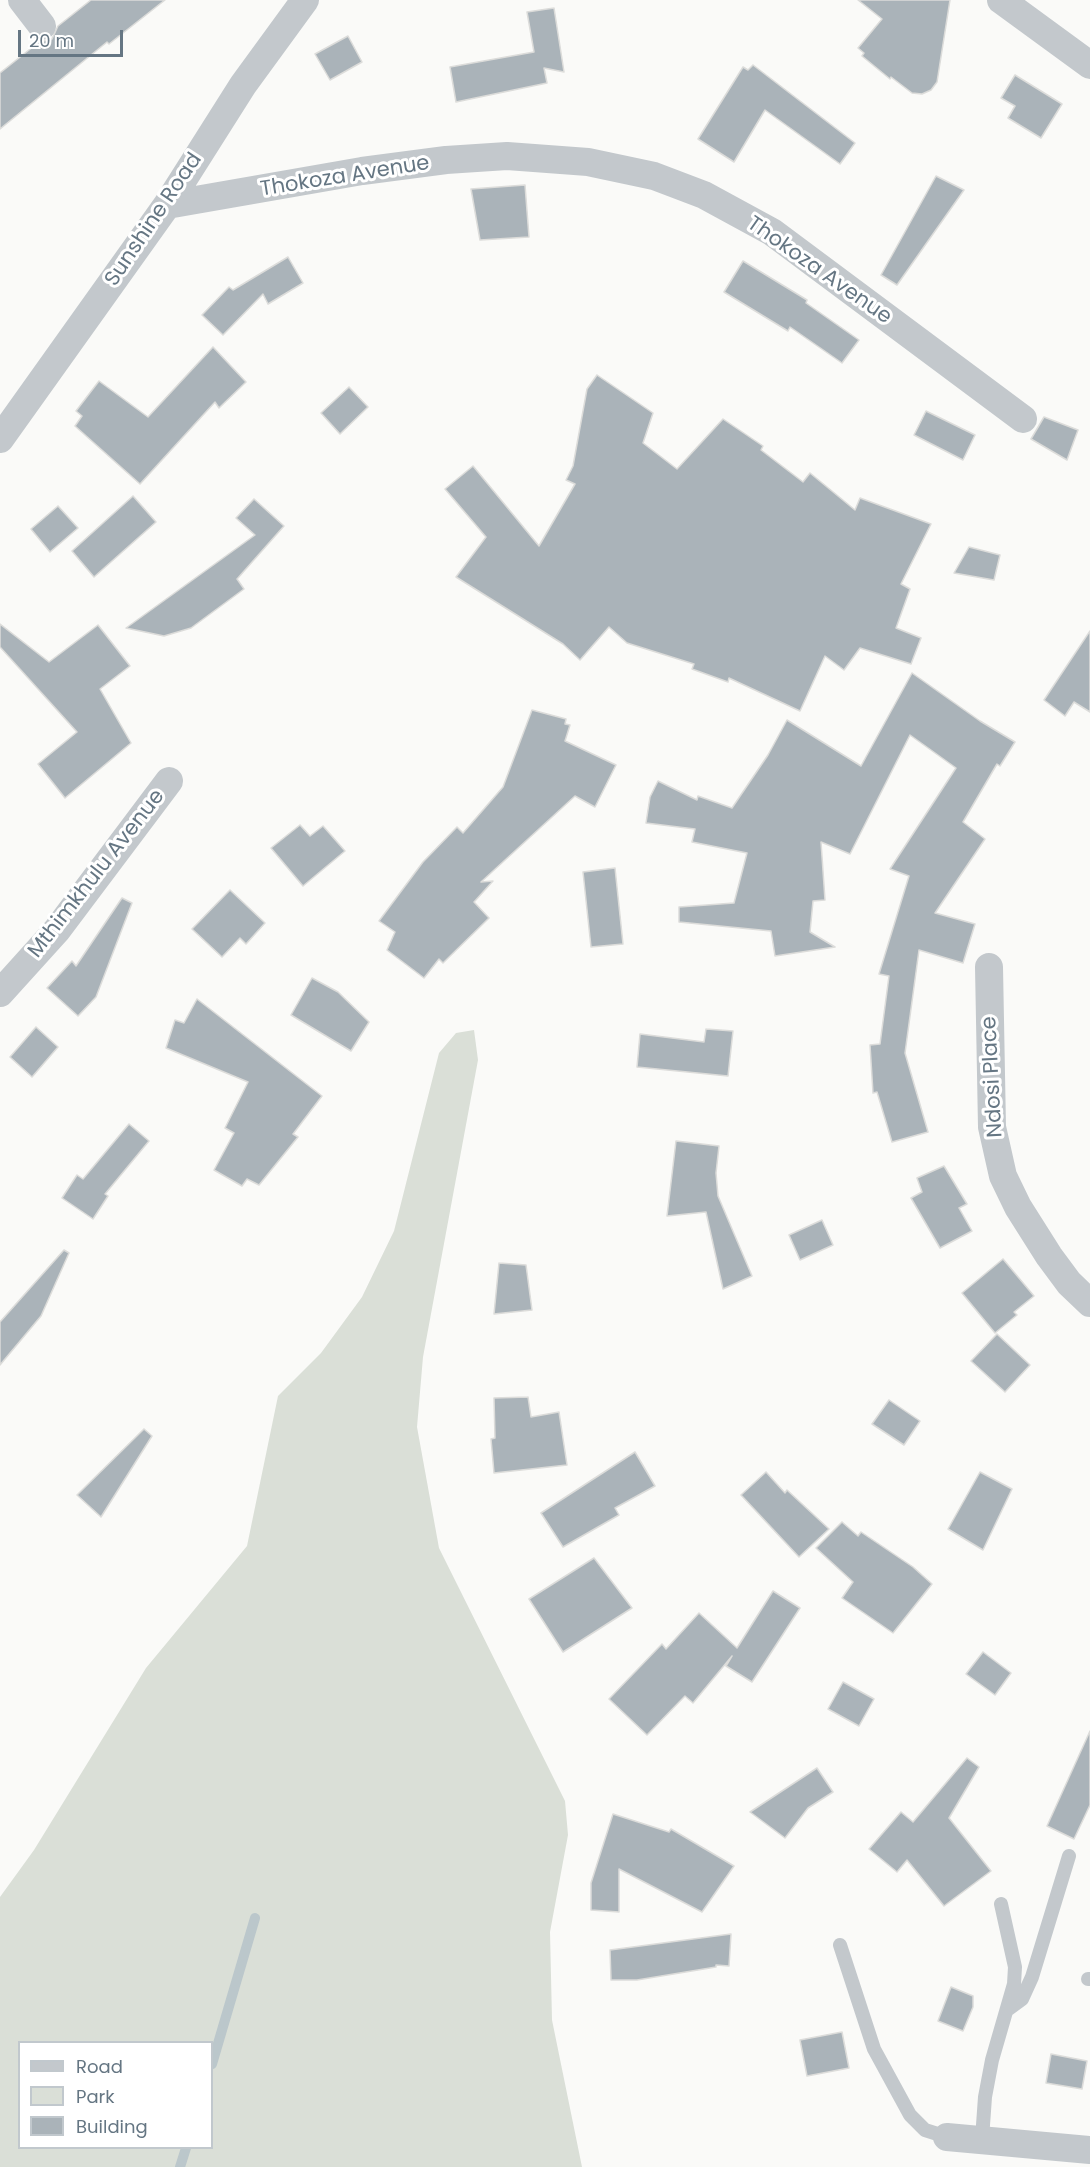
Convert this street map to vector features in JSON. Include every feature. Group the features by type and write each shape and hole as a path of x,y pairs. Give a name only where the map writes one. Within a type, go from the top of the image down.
{"street":[{"path":"22,0 42,26"},
{"name":"Sunshine Road","path":"0,439 167,205 243,85 305,0"},
{"path":"1001,0 1090,65"},
{"name":"Thokoza Avenue","path":"167,205 362,171 446,160 496,157 588,162 654,176 704,195 772,232 1023,419"},
{"name":"Mthimkhulu Avenue","path":"0,993 57,930 169,782"},
{"name":"Ndosi Place","path":"988,967 992,1127 1003,1176 1018,1207 1049,1256 1069,1283 1090,1303"},
{"path":"946,2137 1090,2150"}],"lane":[{"path":"1007,2010 1022,1999 1032,1977 1069,1856"},
{"path":"982,2139 990,2069 1014,1984 1015,1967 1001,1904"},
{"path":"840,1945 874,2049 910,2115 925,2130 946,2137"}],"green space":[{"path":"474,1030 478,1060 423,1357 417,1427 439,1548 565,1801 568,1835 550,1932 552,2020 582,2167 0,2167 0,1897 34,1850 146,1668 247,1546 278,1396 321,1353 362,1297 394,1231 439,1053 456,1033"}],"building":[{"path":"91,0 165,0 109,44 107,42 0,129 0,73 39,42 52,39 58,26"},
{"path":"858,0 950,0 937,82 931,90 922,94 912,93 891,77 890,79 862,56 864,53 858,48 882,19"},
{"path":"554,8 564,72 544,68 547,83 456,102 450,67 534,52 527,12"},
{"path":"348,36 362,62 330,80 315,54"},
{"path":"753,65 855,143 840,164 765,110 734,162 698,139 743,67 748,70"},
{"path":"1015,75 1062,104 1041,138 1008,118 1015,106 1001,98"},
{"path":"936,176 964,190 897,285 881,275"},
{"path":"525,185 529,237 480,240 471,189"},
{"path":"288,257 303,283 268,304 263,294 223,335 202,315 229,287 233,290"},
{"path":"743,261 807,300 806,303 859,340 842,363 790,327 788,331 724,292"},
{"path":"213,347 246,382 219,408 215,402 140,484 75,426 82,416 76,411 99,381 148,417"},
{"path":"597,375 653,413 643,443 677,469 723,419 763,446 761,450 803,482 810,473 855,510 860,498 931,524 901,584 910,589 896,628 921,638 911,664 860,648 844,670 825,656 800,711 729,678 728,682 692,669 694,664 627,643 609,627 580,660 563,644 456,577 486,537 445,489 473,466 539,546 575,484 566,480 573,466 587,389"},
{"path":"349,387 368,407 340,434 321,413"},
{"path":"926,411 975,435 963,460 914,435"},
{"path":"1044,417 1078,430 1067,460 1031,439"},
{"path":"133,496 156,522 94,577 72,551"},
{"path":"254,499 284,526 237,579 244,589 191,628 164,636 126,628 255,535 236,518"},
{"path":"58,506 78,528 50,552 31,529"},
{"path":"969,547 1000,555 994,580 954,573"},
{"path":"0,624 49,662 98,625 130,666 100,689 131,743 65,798 38,764 77,732 0,647"},
{"path":"1090,631 1090,712 1074,702 1065,716 1044,700"},
{"path":"912,673 980,721 1015,742 1000,766 997,764 963,822 985,839 935,913 975,924 963,963 919,950 905,1053 928,1132 892,1142 877,1092 873,1093 870,1045 880,1044 889,976 879,974 909,876 890,869 956,768 910,735 850,854 821,842 825,900 813,901 810,932 835,947 775,956 771,931 679,922 679,907 734,903 747,853 692,842 695,829 646,823 650,797 658,781 697,800 698,796 732,808 768,755 787,720 861,766"},
{"path":"532,710 566,719 565,724 570,725 565,741 616,765 595,807 575,796 481,882 493,881 474,902 489,918 443,963 439,959 424,978 387,950 395,932 379,921 423,862 457,827 463,833 503,787"},
{"path":"300,825 310,836 323,826 345,851 303,886 271,848"},
{"path":"615,868 623,944 591,947 583,872"},
{"path":"230,890 265,923 246,944 240,938 222,957 192,929"},
{"path":"122,898 132,903 96,997 78,1016 47,988 72,961 76,966"},
{"path":"312,978 338,992 369,1022 351,1051 291,1015"},
{"path":"197,999 322,1096 293,1134 298,1137 259,1185 247,1179 242,1186 214,1170 234,1133 225,1128 248,1082 166,1048 175,1020 184,1023"},
{"path":"36,1027 58,1047 32,1077 10,1057"},
{"path":"706,1029 733,1031 728,1076 637,1067 640,1034 704,1042"},
{"path":"129,1124 149,1141 105,1194 108,1196 93,1219 62,1198 77,1175 83,1179"},
{"path":"676,1141 719,1146 716,1173 718,1196 752,1276 723,1289 706,1212 667,1216"},
{"path":"944,1166 967,1204 959,1208 972,1231 940,1248 911,1198 922,1192 917,1178"},
{"path":"822,1220 833,1245 800,1260 789,1235"},
{"path":"64,1250 69,1253 41,1316 0,1365 0,1322"},
{"path":"1003,1259 1034,1296 1014,1312 1017,1315 995,1333 962,1293"},
{"path":"499,1263 526,1265 532,1310 494,1314"},
{"path":"997,1334 1030,1365 1005,1392 971,1361"},
{"path":"528,1397 531,1417 559,1412 567,1465 494,1473 491,1439 495,1438 494,1398"},
{"path":"889,1400 920,1421 904,1445 872,1424"},
{"path":"144,1429 152,1436 101,1517 77,1495"},
{"path":"635,1452 655,1486 615,1508 619,1515 563,1547 541,1513"},
{"path":"766,1472 785,1493 787,1490 829,1529 799,1557 741,1495"},
{"path":"980,1472 1012,1489 983,1550 948,1529"},
{"path":"842,1522 858,1536 861,1532 913,1567 932,1584 893,1633 842,1598 853,1582 816,1548"},
{"path":"594,1558 632,1608 563,1652 529,1599"},
{"path":"773,1591 800,1608 752,1682 726,1666 732,1656 693,1703 685,1696 647,1735 609,1699 662,1644 666,1649 699,1613 737,1648"},
{"path":"983,1652 1011,1673 995,1695 966,1674"},
{"path":"843,1682 874,1699 859,1726 828,1709"},
{"path":"1090,1731 1090,1805 1074,1839 1047,1826"},
{"path":"967,1758 979,1767 949,1818 991,1871 944,1906 907,1860 897,1872 869,1849 901,1812 913,1822"},
{"path":"817,1768 833,1792 808,1808 785,1838 750,1812"},
{"path":"613,1814 669,1832 671,1829 734,1866 702,1912 619,1869 619,1912 591,1910 591,1883"},
{"path":"731,1934 729,1966 716,1965 716,1967 637,1980 611,1980 610,1950"},
{"path":"951,1987 973,1996 973,2007 963,2031 938,2021"},
{"path":"842,2032 849,2068 807,2076 800,2040"},
{"path":"1051,2054 1087,2061 1082,2089 1046,2083"}],"waterway":[{"path":"213,2061 255,1918"},
{"path":"180,2167 186,2149"}]}
